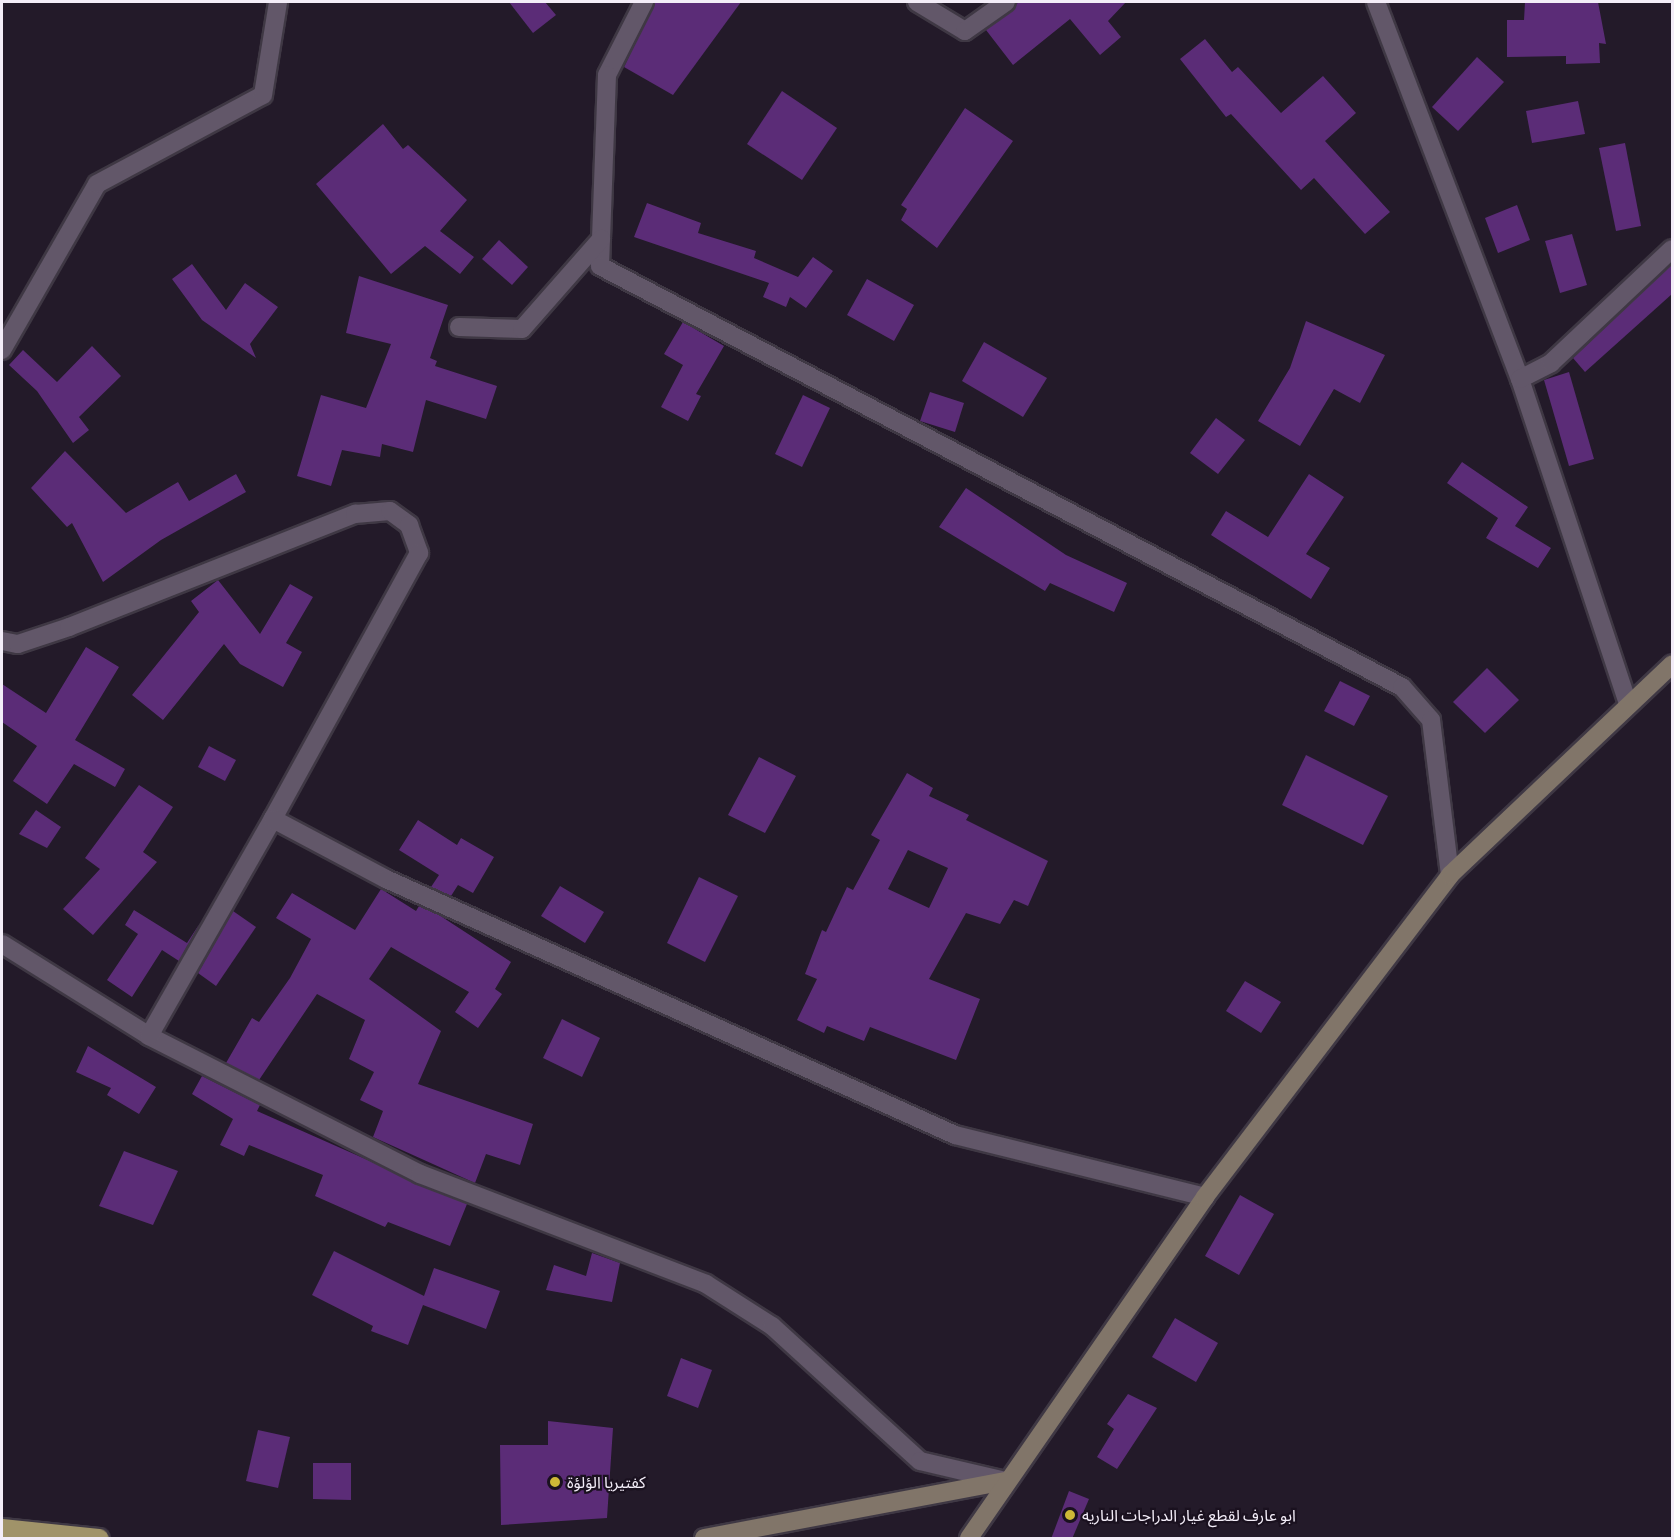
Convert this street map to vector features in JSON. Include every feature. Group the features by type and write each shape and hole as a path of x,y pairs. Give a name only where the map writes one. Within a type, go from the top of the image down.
{"main road":[{"path":"2,1528 99,1539"}],"street":[{"path":"2,350 97,184 263,95 278,2"},
{"path":"644,2 607,75 600,266 1402,687 1431,720 1450,875"},
{"path":"917,2 965,31 1006,2"},
{"path":"1376,2 1520,379 1628,704"},
{"path":"459,327 522,329 601,239"},
{"path":"1520,379 1551,363 1672,249"},
{"path":"2,641 18,644 69,627 355,514 390,511 409,525 419,553 273,819 149,1036"},
{"path":"969,1539 1005,1481 1205,1197 1450,875 1672,664"},
{"path":"273,819 386,879 955,1136 1205,1197"},
{"path":"2,944 149,1036 420,1174 706,1284 772,1326 920,1461 1005,1481"},
{"path":"704,1539 1005,1481"}],"building":[{"path":"509,2 545,2 556,15 533,33"},
{"path":"655,2 741,2 673,95 624,67"},
{"path":"1019,2 1126,2 1108,21 1121,37 1100,55 1070,19 1013,65 986,30"},
{"path":"1525,2 1598,2 1606,44 1599,43 1600,63 1566,64 1566,56 1507,57 1507,20 1524,20"},
{"path":"1205,39 1232,72 1238,67 1281,113 1323,76 1356,113 1325,141 1390,212 1365,234 1314,178 1301,190 1231,114 1226,117 1180,59"},
{"path":"1477,57 1504,82 1458,131 1432,107"},
{"path":"782,91 837,128 802,180 747,144"},
{"path":"1578,101 1585,134 1532,143 1526,111"},
{"path":"965,108 1013,141 937,248 901,220 907,209 901,205"},
{"path":"383,124 403,149 408,145 467,200 440,231 474,257 460,274 425,246 391,274 316,184"},
{"path":"1625,143 1641,226 1616,231 1599,148"},
{"path":"647,203 701,223 698,233 756,251 754,258 798,277 813,257 833,271 806,308 790,297 786,307 763,297 769,283 634,237"},
{"path":"1517,205 1530,240 1498,253 1485,218"},
{"path":"1572,234 1587,285 1560,293 1545,241"},
{"path":"499,240 528,267 512,285 482,259"},
{"path":"192,264 226,310 245,283 278,307 250,344 256,358 202,320 172,279"},
{"path":"1672,264 1672,294 1585,372 1573,358"},
{"path":"359,276 448,305 430,358 437,361 435,366 497,386 486,419 426,400 413,452 382,444 380,457 342,450 331,486 297,476 321,395 366,408 391,344 346,333"},
{"path":"867,279 914,305 894,341 847,315"},
{"path":"1306,321 1385,355 1360,403 1334,389 1300,446 1258,421 1290,368"},
{"path":"683,322 724,346 696,394 701,396 688,421 661,407 683,365 664,354"},
{"path":"984,342 1047,378 1023,417 962,381"},
{"path":"92,346 121,376 79,417 89,430 73,443 37,391 9,365 23,350 57,382"},
{"path":"1569,372 1594,459 1569,466 1544,380"},
{"path":"930,392 964,403 955,432 920,421"},
{"path":"803,395 830,408 802,467 775,454"},
{"path":"1216,418 1245,440 1218,474 1190,453"},
{"path":"65,451 126,513 178,482 189,501 236,474 246,492 161,540 103,582 72,523 67,527 31,488"},
{"path":"1462,462 1528,507 1515,526 1551,548 1538,568 1486,538 1498,518 1447,483"},
{"path":"1309,474 1344,497 1306,554 1330,568 1311,599 1211,535 1226,511 1268,537"},
{"path":"966,488 1066,555 1127,583 1114,612 1050,583 1045,591 939,527"},
{"path":"218,580 260,634 290,584 313,597 286,643 302,652 283,687 240,664 224,644 163,720 132,695 199,612 191,601"},
{"path":"86,647 119,667 75,740 125,769 115,787 74,764 47,804 13,781 37,746 2,722 2,684 46,713"},
{"path":"1487,668 1519,700 1485,733 1453,702"},
{"path":"1340,681 1370,696 1354,726 1324,711"},
{"path":"209,746 236,760 225,781 198,767"},
{"path":"1306,755 1388,796 1363,845 1282,805"},
{"path":"759,757 796,776 765,833 728,815"},
{"path":"907,773 933,788 929,796 969,815 966,820 1048,861 1028,906 1014,900 1000,924 966,913 929,979 980,999 956,1060 870,1027 864,1041 827,1026 824,1033 797,1020 817,979 805,974 822,930 826,932 847,887 853,890 880,840 871,835","holes":["908,850 948,868 929,908 888,889"]},
{"path":"139,785 173,807 143,852 157,862 93,935 63,909 100,869 85,858"},
{"path":"36,810 61,827 47,848 19,834"},
{"path":"418,820 457,845 461,838 494,857 473,893 458,885 451,896 431,887 439,875 399,850"},
{"path":"699,877 738,896 705,962 667,943"},
{"path":"560,886 604,912 585,943 541,916"},
{"path":"381,889 416,911 419,906 439,915 511,962 495,989 502,994 478,1028 455,1012 469,992 391,947 369,979 441,1031 418,1084 533,1124 520,1165 486,1154 475,1183 373,1137 383,1111 360,1100 374,1072 349,1059 365,1020 317,994 259,1080 226,1063 252,1018 259,1022 290,978 311,939 276,918 292,893 355,930"},
{"path":"134,910 187,943 200,923 179,961 162,950 132,997 107,980 138,934 125,925"},
{"path":"233,911 256,927 216,986 198,973"},
{"path":"1245,981 1281,1002 1261,1033 1226,1011"},
{"path":"562,1019 600,1038 582,1077 543,1058"},
{"path":"88,1046 156,1087 139,1114 107,1095 111,1088 76,1072"},
{"path":"202,1076 260,1105 257,1111 467,1204 450,1246 388,1222 385,1227 315,1196 323,1175 249,1145 244,1156 220,1145 233,1119 192,1094"},
{"path":"124,1151 178,1171 153,1225 99,1206"},
{"path":"1240,1195 1274,1214 1239,1275 1205,1256"},
{"path":"334,1251 424,1296 434,1268 500,1291 486,1329 423,1305 408,1345 371,1331 373,1326 312,1295"},
{"path":"592,1253 620,1263 612,1302 546,1290 554,1265 586,1276"},
{"path":"1175,1318 1218,1343 1196,1382 1152,1357"},
{"path":"681,1358 712,1370 698,1408 667,1396"},
{"path":"1128,1394 1157,1408 1117,1469 1097,1457 1114,1429 1107,1424"},
{"name":"كفتيريا الؤلؤة","path":"548,1421 613,1428 607,1518 501,1525 500,1445 548,1445"},
{"path":"258,1430 290,1437 278,1488 246,1481"},
{"path":"313,1463 351,1463 351,1500 313,1499"},
{"path":"1069,1491 1089,1499 1072,1539 1051,1539"}],"place":[{"name":"كفتيريا الؤلؤة","path":"555,1482"},
{"name":"ابو عارف لقطع غيار الدراجات الناريه","path":"1070,1515"}]}
